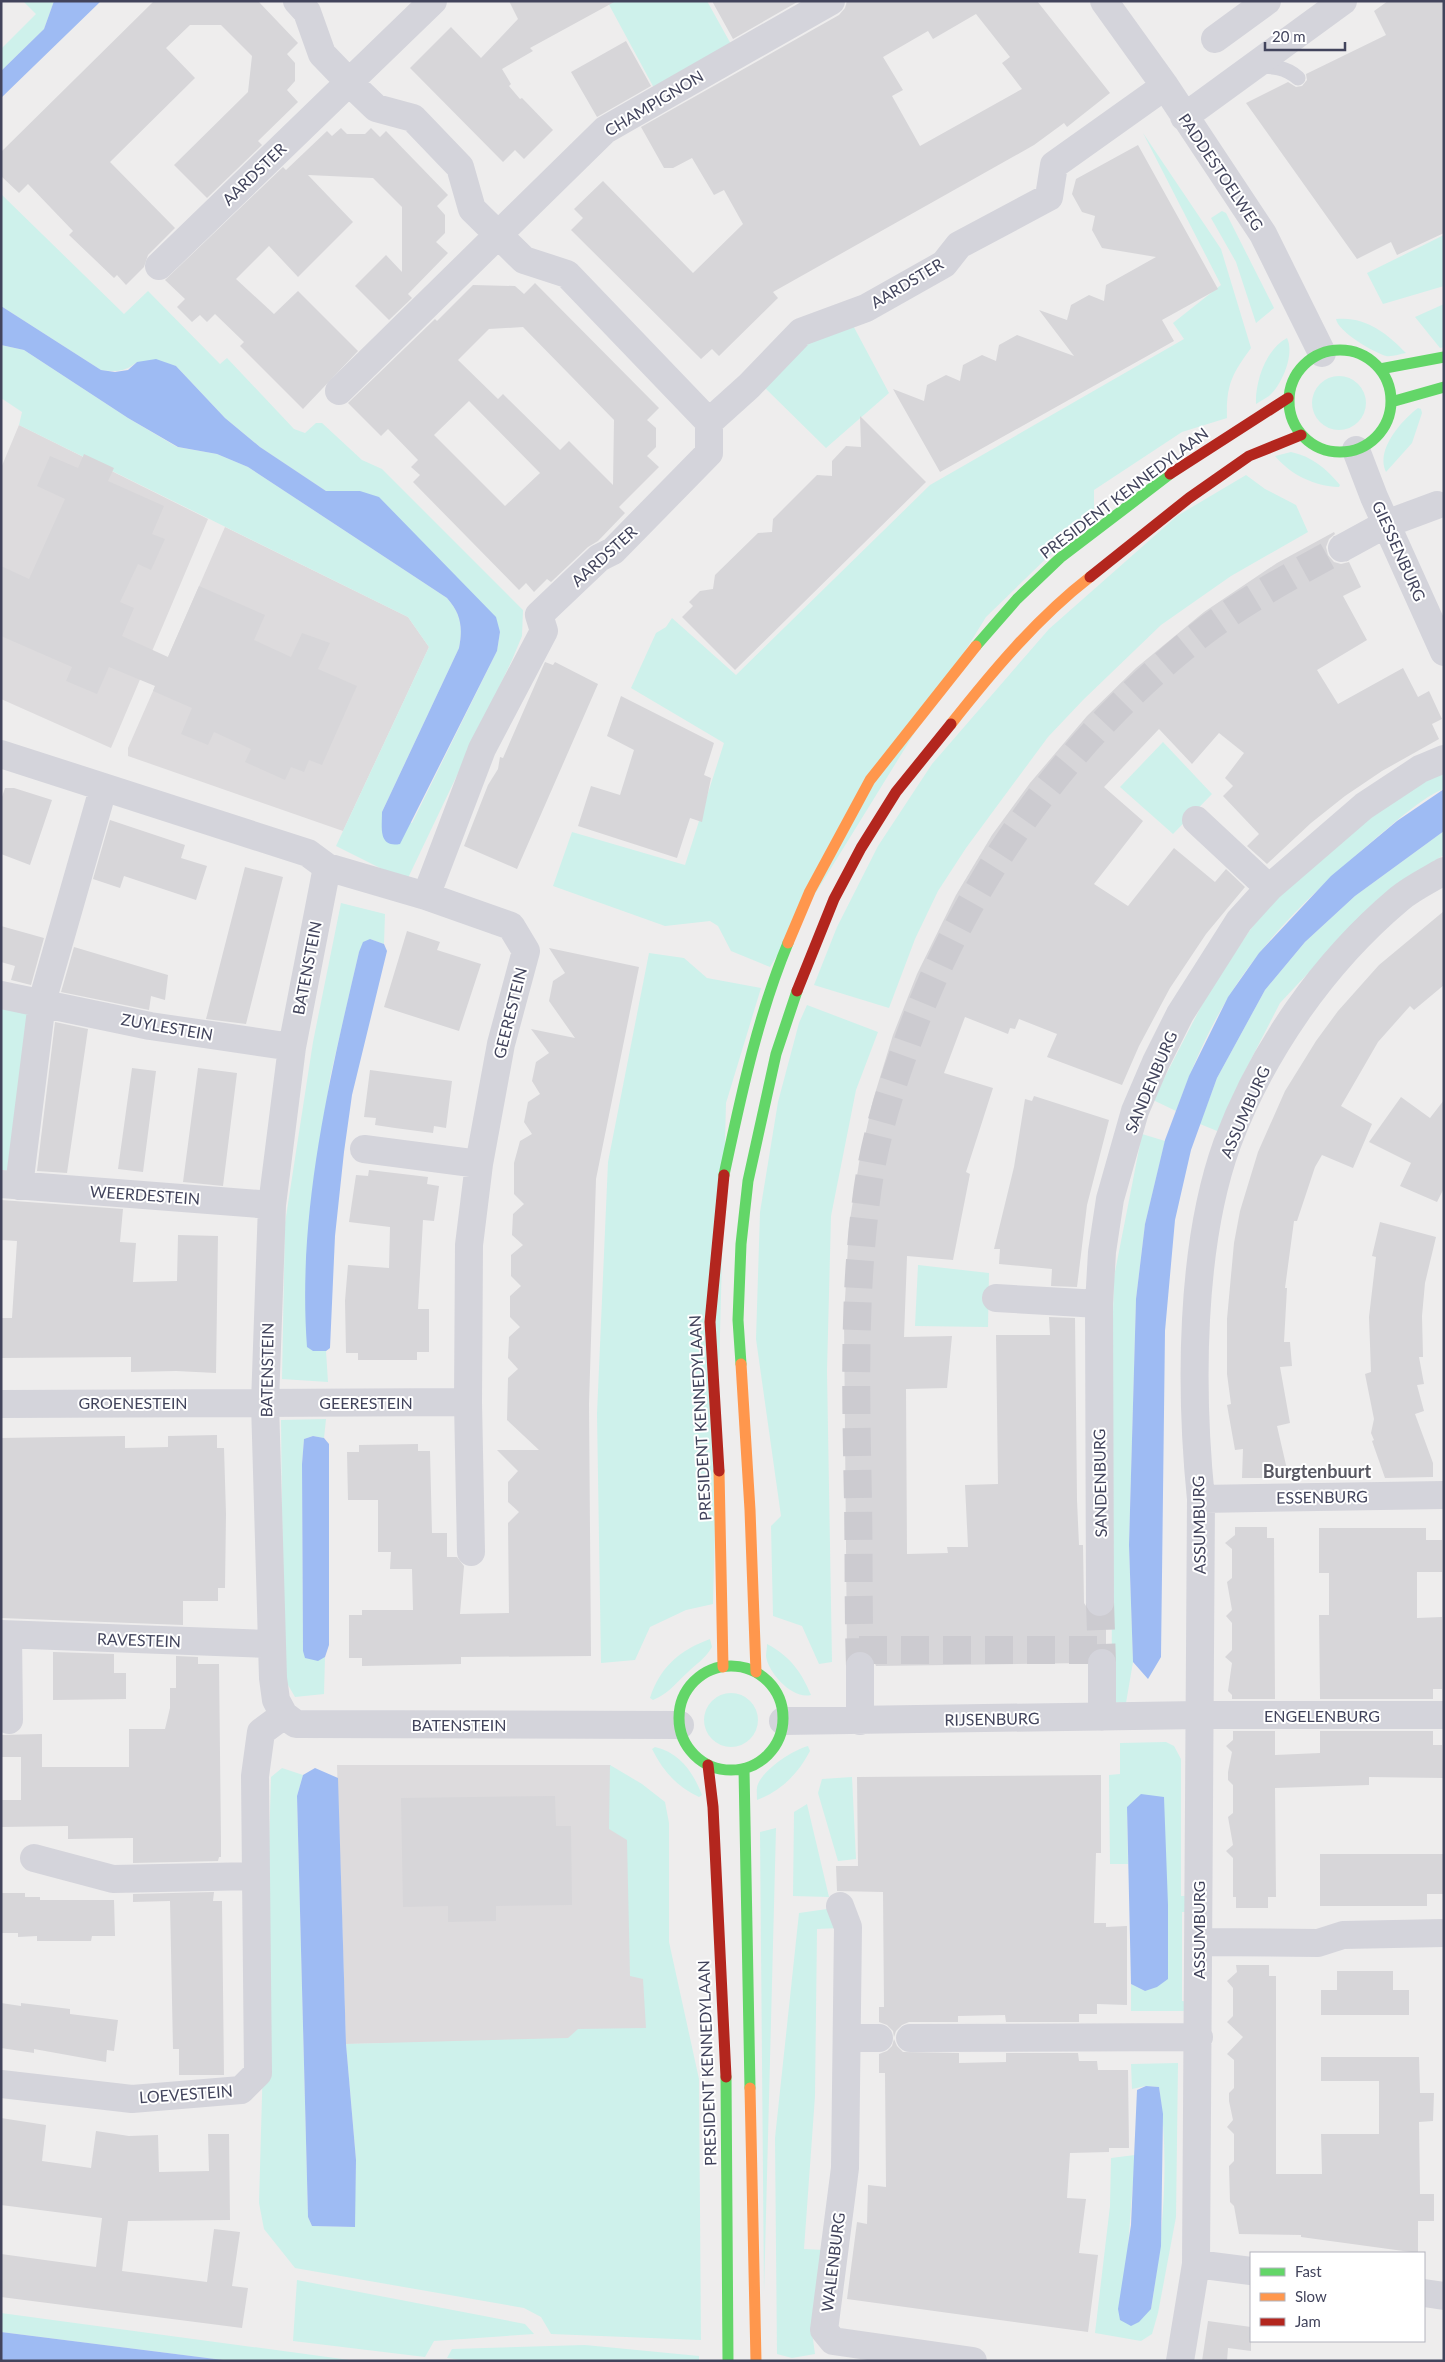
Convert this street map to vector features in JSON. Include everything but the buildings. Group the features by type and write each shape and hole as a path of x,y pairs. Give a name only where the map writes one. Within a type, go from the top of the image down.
{"street":[{"path":"297,1 307,12 322,54 350,83 376,108 413,118 460,167 472,209 524,260 567,274 709,422"},
{"name":"AARDSTER","path":"159,266 433,1"},
{"name":"CHAMPIGNON","path":"499,234 605,130 831,1"},
{"name":"PADDESTOELWEG","path":"1104,1 1165,86 1263,234 1322,353"},
{"path":"1215,39 1266,1"},
{"path":"1184,117 1343,1"},
{"name":"AARDSTER","path":"426,896 482,749 544,631 539,615 599,558 612,551 709,453 709,422 749,386 801,332 866,308 944,264 959,245 1049,197 1054,165 1165,86"},
{"path":"339,391 499,234"},
{"path":"1337,350 1354,352 1368,358 1380,370 1388,385 1391,402 1388,418 1381,431 1370,442 1356,450 1342,452 1326,451 1312,445 1301,435 1291,418 1288,398 1298,370 1309,360 1322,353 1337,350"},
{"path":"1380,370 1444,357"},
{"path":"1391,402 1444,387"},
{"name":"PRESIDENT KENNEDYLAAN","path":"723,1667 721,1509 710,1322 716,1243 723,1181 752,1047 770,986 810,891 870,780 962,660 1018,599 1060,558 1171,474 1288,398"},
{"path":"756,1672 750,1510 738,1320 748,1181 776,1054 795,996 834,899 861,848 896,792 983,684 1039,624 1083,582 1188,498 1249,456 1301,435"},
{"name":"GIESSENBURG","path":"1356,450 1386,524 1444,652"},
{"path":"1342,548 1386,524 1437,505"},
{"path":"1,754 308,853 327,867"},
{"name":"SANDENBURG","path":"1100,1602 1099,1304 1102,1252 1110,1199 1135,1111 1156,1062 1180,1014 1239,921 1269,888 1364,806 1420,769 1444,759"},
{"path":"42,1002 103,788"},
{"path":"1196,820 1269,888"},
{"name":"GEERESTEIN","path":"327,867 426,896 511,926 526,952 501,1044 479,1164 469,1245 468,1402 471,1552"},
{"name":"BATENSTEIN","path":"327,867 292,1048 272,1205 265,1403 270,1644 276,1700 284,1715 296,1724 680,1725"},
{"name":"ASSUMBURG","path":"1196,2264 1200,1942 1201,1499 1195,1378 1199,1274 1212,1200 1227,1145 1254,1086 1282,1034 1320,982 1351,946 1400,898 1444,871"},
{"name":"ZUYLESTEIN","path":"1,995 150,1026 292,1048"},
{"name":"WEERDESTEIN","path":"42,1002 10,1185 272,1205"},
{"path":"364,1149 479,1164"},
{"path":"996,1298 1099,1304"},
{"name":"GEERESTEIN","path":"265,1403 468,1402"},
{"name":"GROENESTEIN","path":"1,1404 265,1403"},
{"name":"ESSENBURG","path":"1201,1499 1444,1495"},
{"name":"RAVESTEIN","path":"9,1720 5,1634 270,1644"},
{"path":"1102,1663 1102,1717"},
{"path":"860,1666 860,1722"},
{"path":"723,1667 740,1667 756,1672 771,1685 781,1702 783,1721 780,1738 771,1752 759,1762 744,1769 729,1770 708,1765 689,1748 680,1725 681,1705 690,1687 704,1674 723,1667"},
{"name":"LOEVESTEIN","path":"1,2084 132,2099 241,2090 258,2073 255,1776 262,1732 284,1715"},
{"name":"ENGELENBURG","path":"1200,1716 1444,1715"},
{"name":"RIJSENBURG","path":"783,1721 860,1722 1200,1716"},
{"name":"PRESIDENT KENNEDYLAAN","path":"708,1765 713,1814 727,2103 728,2361"},
{"path":"744,1769 756,2361"},
{"path":"34,1858 113,1879 255,1876"},
{"name":"WALENBURG","path":"840,1906 848,1927 845,2168 824,2330 833,2341 972,2361"},
{"path":"1200,1942 1318,1943 1343,1935 1444,1933"},
{"path":"848,2038 879,2038"},
{"path":"910,2038 1199,2038"},
{"path":"1180,2361 1196,2264 1250,2271"},
{"path":"1425,2293 1444,2296"}],"lane":[{"path":"1254,67 1269,66 1289,70 1298,78"}],"shaded area":[{"path":"19,425 208,519 111,748 1,699 1,468"},
{"path":"225,527 408,617 429,647 343,831 128,756 128,748"},
{"path":"337,1765 610,1765 644,1795 649,2039 346,2044"}],"green space":[{"path":"23,1 54,1 44,29 1,71 1,49 36,14"},
{"path":"607,1 707,1 732,46 654,88"},
{"path":"1143,133 1221,249 1251,348 1239,365 1229,388 1227,418 1182,432 1094,490 1094,512 986,617 770,967 731,951 718,926 710,921 665,926 553,886 572,832 685,865 724,743 631,688 656,633 666,627 672,618 736,675 930,485 1184,339 1173,323 1221,285"},
{"path":"1,194 124,314 148,291 220,364 227,358 294,429 305,433 316,423 322,423 362,460 382,469 523,610 522,636 512,660 408,878 386,871 336,846 429,647 408,617 19,425 22,412 1,398 1,345 24,350 128,418 177,447 217,454 248,467 447,598 452,604 458,615 461,627 459,648 382,812 412,823 497,651 500,632 360,491 326,491 260,447 225,418 176,366 137,362 120,371 101,370 1,306"},
{"path":"1222,211 1226,213 1274,308 1256,323 1236,262 1211,218"},
{"path":"1444,235 1444,286 1383,304 1367,273"},
{"path":"1444,304 1444,347 1440,348 1415,317"},
{"path":"848,316 889,393 826,448 764,387 818,334"},
{"path":"1336,319 1356,320 1375,327 1406,353 1386,356 1374,351 1350,336 1338,324"},
{"path":"1287,338 1289,352 1283,377 1269,396 1256,404 1257,386 1263,367 1273,350"},
{"path":"1339,376 1349,378 1358,384 1364,393 1366,403 1364,413 1358,422 1349,428 1339,430 1329,428 1320,422 1314,413 1312,403 1314,393 1320,384 1329,378"},
{"path":"1418,408 1421,409 1422,413 1412,443 1386,472 1384,454 1387,445 1398,428"},
{"path":"1291,452 1318,464 1335,479 1340,485 1339,487 1312,482 1288,469 1275,456"},
{"path":"1246,475 1265,489 1296,505 1308,532 1231,576 1161,625 1083,700 1048,737 966,848 938,891 915,939 889,1008 814,985 837,927 878,846 932,764 1049,629 1177,516"},
{"path":"1163,742 1212,794 1173,834 1120,787"},
{"path":"1444,769 1444,789 1418,804 1356,855 1296,911 1260,952 1229,996 1213,1024 1193,1067 1176,1111 1153,1100 1208,993 1250,930 1275,899 1381,808"},
{"path":"1444,831 1444,855 1426,866 1343,936 1280,1003 1244,1073 1222,1133 1200,1124 1217,1078 1265,990 1305,942 1355,896"},
{"path":"341,903 385,914 384,944 370,939 359,952 330,1078 309,1222 330,1348 326,1351 328,1382 282,1379 285,1223 313,1042"},
{"path":"649,953 684,958 707,978 761,988 726,1103 713,1604 686,1610 650,1627 635,1660 601,1663 597,1414 608,1162"},
{"path":"1,1005 33,1010 12,1171 1,1170"},
{"path":"807,1005 878,1032 856,1090 831,1216 827,1371 832,1662 819,1664 802,1626 773,1616 771,1526 781,1516 756,1339 760,1212 778,1102 799,1023"},
{"path":"1142,1134 1165,1141 1145,1224 1136,1299 1129,1545 1133,1662 1126,1703 1112,1702 1111,1382 1114,1277"},
{"path":"918,1265 989,1273 988,1327 915,1326"},
{"path":"326,1419 324,1438 313,1436 304,1439 302,1464 303,1651 316,1660 325,1657 324,1694 295,1697 284,1678 281,1420"},
{"path":"710,1639 712,1647 703,1658 667,1692 653,1700 650,1698 659,1677 672,1661 699,1643"},
{"path":"767,1644 789,1660 804,1679 811,1695 797,1693 782,1684 768,1663 766,1656"},
{"path":"731,1693 741,1695 750,1701 756,1710 758,1720 756,1730 750,1739 741,1745 731,1747 721,1745 712,1739 706,1730 704,1720 706,1710 712,1701 721,1695"},
{"path":"1166,1742 1174,1746 1181,1759 1181,1896 1191,1896 1191,1912 1182,1912 1182,2001 1191,2002 1191,2011 1131,2011 1131,1984 1145,1991 1127,1807 1128,1864 1110,1864 1109,1775 1120,1774 1120,1743"},
{"path":"808,1746 810,1751 788,1781 774,1792 757,1800 757,1786 766,1772 787,1756"},
{"path":"655,1747 672,1754 690,1771 702,1795 699,1797 691,1793 671,1778 656,1757 652,1749"},
{"path":"610,1765 642,1784 665,1802 669,1823 669,1942 699,2079 701,2340 551,2334 541,2317 524,2308 295,2268 264,2229 259,2203 271,1777 282,1768 303,1775 297,1796 308,2217 312,2226 354,2227 356,2160 346,2044 568,2038 578,2029 646,2028 643,1979 630,1976 627,1840 609,1829"},
{"path":"852,1777 856,1859 838,1861 818,1793 822,1779"},
{"path":"807,1804 829,1897 793,1896 794,1812"},
{"path":"776,1828 764,2292 760,1832"},
{"path":"827,1909 839,1928 817,1929 815,2096 804,2249 825,2250 812,2332 815,2354 792,2358 777,2354 775,2138 799,1913"},
{"path":"1178,2063 1176,2217 1158,2313 1152,2334 1141,2341 1095,2333 1110,2206 1111,2158 1135,2155 1127,2261 1151,2309 1164,2199 1162,2115 1159,2087 1146,2086 1132,2089 1131,2064"},
{"path":"297,2280 525,2324 534,2334 434,2341 425,2357 293,2341"},
{"path":"1,2313 357,2361 231,2361 1,2332"},
{"path":"585,2345 699,2356 699,2361 469,2361 447,2358 452,2349"}],"water":[{"path":"54,1 101,1 1,98 1,71 44,29"},
{"path":"1,306 101,370 115,372 128,370 137,362 156,359 176,366 225,418 260,447 326,491 360,491 379,497 496,617 500,632 497,651 400,844 388,843 385,840 382,830 382,812 459,648 461,627 458,615 452,604 447,598 248,467 217,454 178,447 128,418 24,350 1,345"},
{"path":"1444,789 1444,831 1355,896 1305,942 1265,990 1217,1078 1191,1150 1175,1220 1165,1331 1161,1657 1148,1679 1133,1662 1129,1545 1136,1299 1145,1224 1165,1140 1189,1076 1228,997 1259,953 1331,876 1397,821"},
{"path":"370,939 384,944 387,951 352,1095 335,1236 330,1348 326,1351 313,1351 307,1347 305,1297 311,1197 327,1098 359,952 363,942"},
{"path":"313,1436 324,1438 329,1444 329,1645 325,1657 318,1661 305,1658 303,1651 302,1464 304,1439"},
{"path":"315,1768 338,1778 346,2044 356,2160 355,2227 312,2226 308,2217 297,1796 303,1775"},
{"path":"1141,1794 1164,1797 1168,1905 1168,1979 1157,1987 1145,1991 1131,1984 1127,1807"},
{"path":"1146,2086 1159,2087 1163,2114 1161,2246 1151,2309 1139,2322 1131,2326 1120,2320 1118,2309 1131,2225 1137,2090"},
{"path":"1,2332 231,2361 1,2361"}],"tunnel":[{"path":"860,1666 856,1351 862,1238 872,1163 880,1126 903,1055 927,994 954,934 986,877 1022,822 1061,770 1105,721 1152,675 1218,621 1270,588 1342,548"},
{"path":"1100,1602 1102,1663"},
{"path":"859,1650 1101,1650"}],"traffic: fast":[{"path":"1340,350 1360,354 1376,365 1387,381 1391,401 1387,421 1376,437 1360,448 1340,452 1320,448 1304,437 1293,421 1289,401 1293,381 1304,365 1320,354 1340,350"},
{"path":"1380,369 1444,357"},
{"path":"1391,402 1444,387"},
{"path":"976,646 1017,599 1060,558 1170,474"},
{"path":"724,1175 759,1029 767,1000 788,943"},
{"path":"741,1364 738,1320 741,1244 748,1181 776,1054 797,991"},
{"path":"731,1666 751,1670 768,1681 779,1698 783,1718 779,1738 768,1755 751,1766 731,1770 711,1766 694,1755 683,1738 679,1718 683,1698 694,1681 711,1670 731,1666"},
{"path":"744,1769 750,2088"},
{"path":"726,2077 728,2361"}],"traffic: slow":[{"path":"951,724 1016,646 1070,593 1090,577"},
{"path":"788,943 810,891 870,780 976,646"},
{"path":"741,1364 750,1510 756,1672"},
{"path":"719,1471 723,1667"},
{"path":"750,2088 756,2361"}],"traffic: jam":[{"path":"1170,474 1288,398"},
{"path":"1090,577 1189,498 1249,456 1301,435"},
{"path":"797,991 834,899 861,848 896,792 951,724"},
{"path":"719,1471 710,1322 724,1175"},
{"path":"708,1765 713,1807 726,2077"}],"district":[{"name":"Burgtenbuurt","path":"1317,1472"}]}
